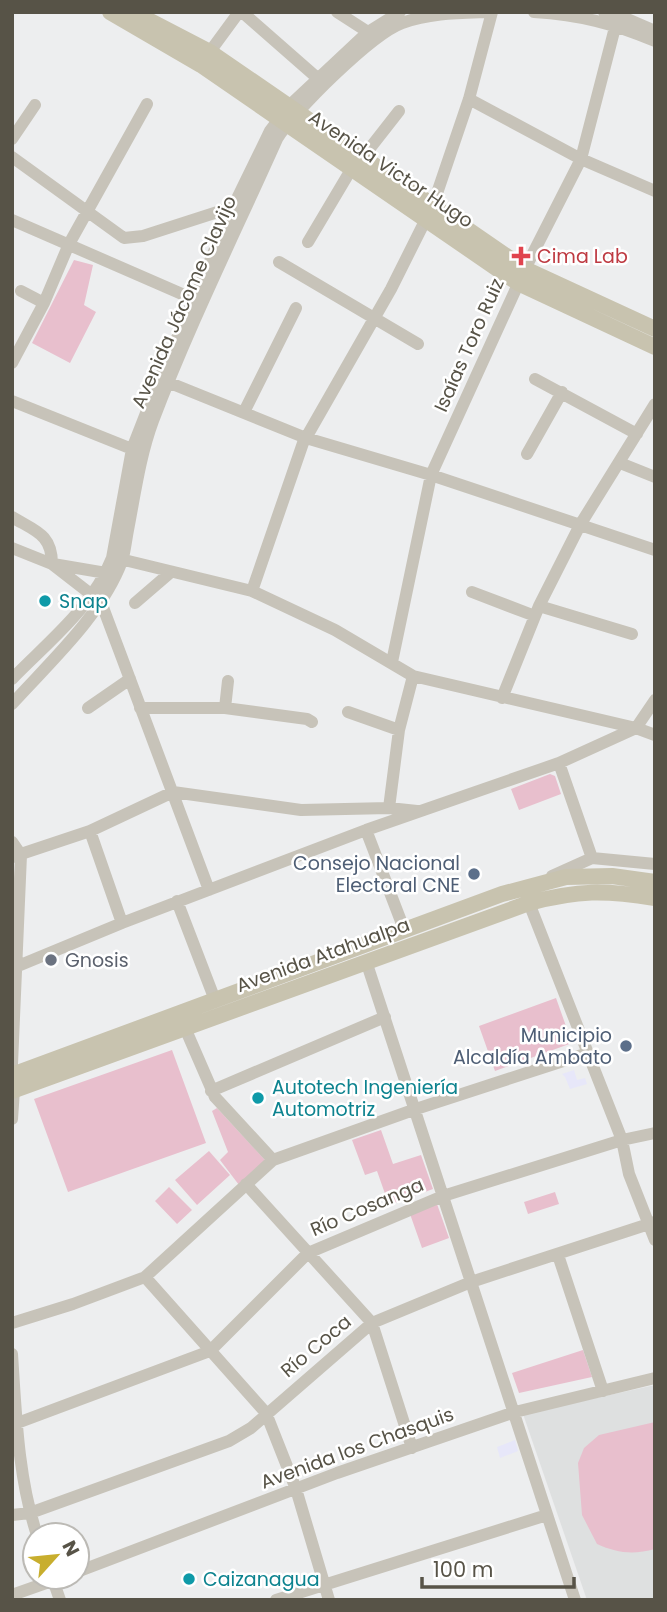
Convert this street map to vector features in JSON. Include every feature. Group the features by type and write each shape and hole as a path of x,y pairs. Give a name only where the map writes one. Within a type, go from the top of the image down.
{"main road":[{"name":"Avenida Victor Hugo","path":"110,12 205,58"},
{"name":"Avenida Victor Hugo","path":"133,12 205,58 522,276 655,347"},
{"name":"Avenida Victor Hugo","path":"522,276 655,329"},
{"name":"Avenida Atahualpa","path":"13,1083 215,1000 502,894 566,877 612,876 655,882"},
{"name":"Avenida Atahualpa","path":"13,1083 185,1028 529,903 564,894 608,891 655,898"}],"street":[{"path":"205,58 241,12 321,82"},
{"path":"337,12 368,32"},
{"name":"Avenida Jácome Clavijo","path":"12,704 62,650 110,576 118,558 145,446 233,207 288,115 368,32 400,12"},
{"path":"252,591 306,438 391,289 429,211 469,99 490,12"},
{"name":"Avenida Jácome Clavijo","path":"321,82 401,23 437,13 490,12"},
{"path":"534,12 617,17 655,41"},
{"path":"604,12 655,32"},
{"name":"Isaías Toro Ruiz","path":"391,662 431,475 522,276 581,159 617,17"},
{"path":"469,99 581,159 655,191"},
{"path":"12,363 44,303 69,244 147,104"},
{"path":"12,139 35,105"},
{"path":"308,243 357,163 399,111"},
{"name":"Avenida Jácome Clavijo","path":"118,558 132,449 198,301 288,115"},
{"path":"12,157 124,238 133,239 233,207"},
{"path":"12,220 198,301"},
{"path":"279,262 418,344"},
{"path":"21,291 44,303"},
{"path":"244,412 296,308"},
{"path":"535,379 637,434"},
{"path":"170,383 306,438 431,475 655,550"},
{"path":"527,454 562,392"},
{"path":"12,401 132,449"},
{"path":"502,698 537,611 580,525 655,404"},
{"path":"620,463 655,477"},
{"path":"12,517 47,540 51,547 52,564 97,598 108,615 209,890"},
{"path":"12,548 52,564 110,576"},
{"path":"118,558 252,591 335,630 413,676 636,728 655,735"},
{"path":"135,603 171,572"},
{"path":"472,592 632,634"},
{"name":"Avenida Jácome Clavijo","path":"12,679 97,598"},
{"path":"389,808 400,730 413,676"},
{"path":"88,708 130,679"},
{"path":"225,708 228,681"},
{"path":"18,966 177,901 366,830 559,763 636,728 655,701"},
{"path":"140,708 225,708 307,719 312,722"},
{"path":"348,712 400,730"},
{"path":"559,763 592,858"},
{"path":"17,856 90,831 173,792 301,810 389,808 422,812"},
{"path":"366,830 404,929"},
{"path":"90,831 122,923"},
{"path":"12,842 17,856 18,966 12,1119"},
{"path":"540,884 592,858 655,864"},
{"path":"177,901 215,1000"},
{"path":"529,903 622,1140 629,1174 652,1224 655,1240"},
{"path":"366,961 574,1600"},
{"path":"211,1091 385,1017"},
{"path":"185,1028 211,1091 273,1160"},
{"path":"12,1323 145,1277 273,1160 416,1108 588,1053"},
{"name":"Río Cosanga","path":"14,1425 210,1351 308,1253 443,1196 655,1132"},
{"path":"246,1184 372,1323 412,1448"},
{"name":"Río Coca","path":"12,1515 30,1513 229,1441 251,1429 266,1413 372,1323 471,1283 652,1224"},
{"path":"558,1255 603,1391"},
{"path":"145,1277 266,1413 296,1489 329,1600"},
{"path":"12,1354 14,1425 33,1521"},
{"name":"Avenida los Chasquis","path":"91,1567 296,1489 515,1412 655,1378"},
{"path":"276,1600 547,1515"}],"shaded area":[{"path":"74,260 93,265 84,305 96,312 70,363 32,343"},
{"path":"550,774 555,776 561,794 519,810 511,789"},
{"path":"556,998 572,1043 495,1071 479,1026"},
{"path":"172,1050 206,1143 68,1192 34,1099"},
{"path":"574,1070 577,1080 585,1078 587,1084 570,1089 562,1074"},
{"path":"217,1108 265,1160 239,1185 220,1160 228,1152 212,1111"},
{"path":"381,1130 393,1164 421,1155 433,1189 389,1205 377,1171 365,1175 352,1140"},
{"path":"209,1151 230,1175 197,1205 175,1180"},
{"path":"169,1187 192,1210 177,1224 155,1201"},
{"path":"555,1192 559,1204 528,1214 524,1202"},
{"path":"437,1204 449,1238 422,1248 410,1214"},
{"path":"583,1350 592,1377 519,1393 512,1373"},
{"path":"655,1385 655,1600 587,1600 523,1414"},
{"path":"655,1422 655,1549 625,1552 597,1544 582,1515 578,1463 584,1448 599,1435"},
{"path":"515,1440 518,1451 500,1458 497,1447"}],"place":[{"name":"Cima Lab","path":"521,256"},
{"name":"Snap","path":"45,601"},
{"name":"Consejo Nacional Electoral CNE","path":"474,874"},
{"name":"Gnosis","path":"51,960"},
{"name":"Municipio Alcaldía Ambato","path":"626,1046"},
{"name":"Autotech Ingeniería Automotriz","path":"258,1098"},
{"name":"Caizanagua","path":"189,1579"}]}
